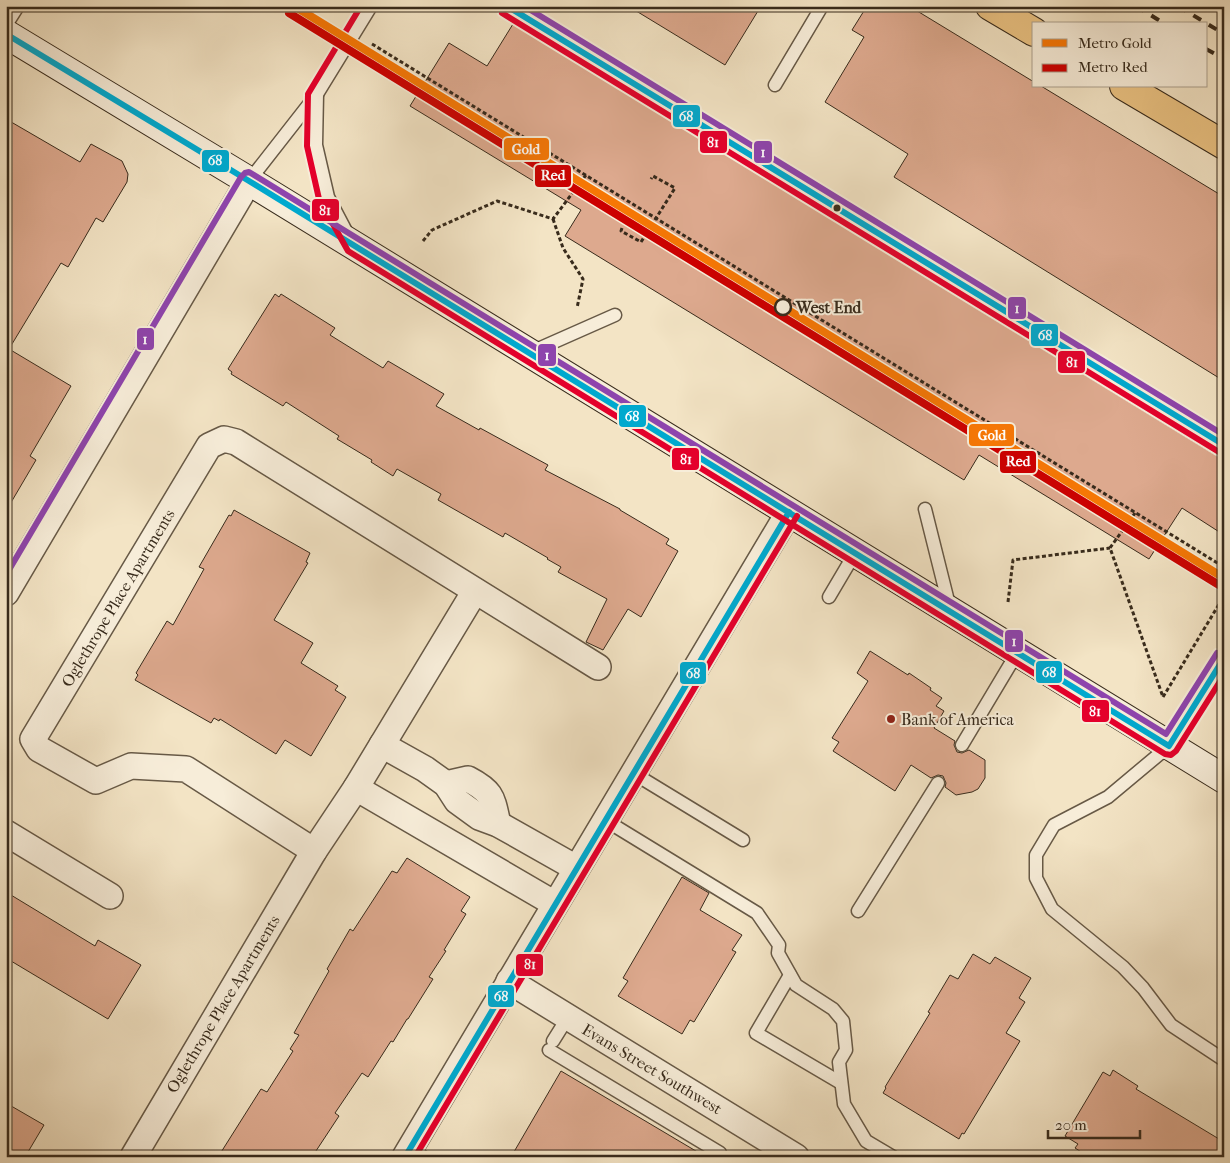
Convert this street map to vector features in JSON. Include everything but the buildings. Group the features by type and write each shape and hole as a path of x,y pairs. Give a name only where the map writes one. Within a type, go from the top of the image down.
{"main road":[{"path":"990,6 1032,31"},
{"path":"1127,88 1224,145"}],"street":[{"path":"6,34 249,180 1224,779"},
{"path":"7,591 249,180"},
{"name":"Oglethrope Place Apartments","path":"314,851 186,769 131,766 96,782 39,749 32,739 210,446 224,439 236,442 598,667"},
{"path":"413,1154 508,981 789,512"},
{"name":"Oglethrope Place Apartments","path":"133,1157 314,851 356,788 475,591"},
{"path":"382,745 446,784 468,779 484,787 493,802 498,824 576,868"},
{"path":"356,788 555,904"},
{"path":"6,833 110,896"},
{"name":"Evans Street Southwest","path":"508,981 796,1157"}],"lane":[{"path":"6,25 18,6"},
{"path":"249,180 317,94 371,6"},
{"path":"507,6 1224,445"},
{"path":"775,85 822,6"},
{"path":"317,94 316,145 328,196 353,244"},
{"path":"529,353 615,315"},
{"path":"925,509 950,611"},
{"path":"829,596 855,553"},
{"path":"962,745 1017,653"},
{"path":"1224,658 1169,746 1108,797 1054,825 1036,855 1036,878 1052,909 1123,967 1171,1025 1224,1060"},
{"path":"633,773 742,840"},
{"path":"858,911 938,783"},
{"path":"605,820 757,913 779,945 778,954 796,985 832,1009 843,1021 846,1050 839,1062 844,1104 866,1141 892,1157"},
{"path":"790,975 756,1033 841,1083"},
{"path":"568,1017 551,1045 720,1153"}],"path":[{"path":"354,33 1224,567"},
{"path":"553,219 586,175"},
{"path":"622,228 621,231 641,242 675,188 653,176 651,179"},
{"path":"423,241 432,230 497,201 553,219"},
{"path":"553,219 563,248 583,279 572,333"},
{"path":"1008,602 1013,560 1110,548 1135,513"},
{"path":"1110,548 1163,697 1224,596"}],"railway":[{"path":"1136,6 1162,22"},
{"path":"1178,6 1204,22"},
{"path":"1216,6 1224,11"},
{"path":"1208,24 1224,34"},
{"path":"1208,50 1224,59"}],"metro line":[{"name":"Gold","path":"294,6 1224,578"},
{"name":"Red","path":"289,13 1219,585"}],"transit line":[{"name":"81","path":"361,6 308,94 307,146 319,199 348,251 1165,754 1171,755 1176,751 1224,675"},
{"name":"68","path":"507,6 1224,445"},
{"name":"1","path":"524,6 1224,435"},
{"name":"81","path":"502,13 1219,452"},
{"name":"68","path":"6,34 249,181 1169,746 1224,658"},
{"name":"1","path":"6,575 241,177 249,172 1166,734 1217,653"},
{"name":"68","path":"405,1157 789,512"},
{"name":"81","path":"415,1157 797,516"}],"place":[{"name":"West End","path":"783,307"},
{"name":"Bank of America","path":"891,719"}]}
